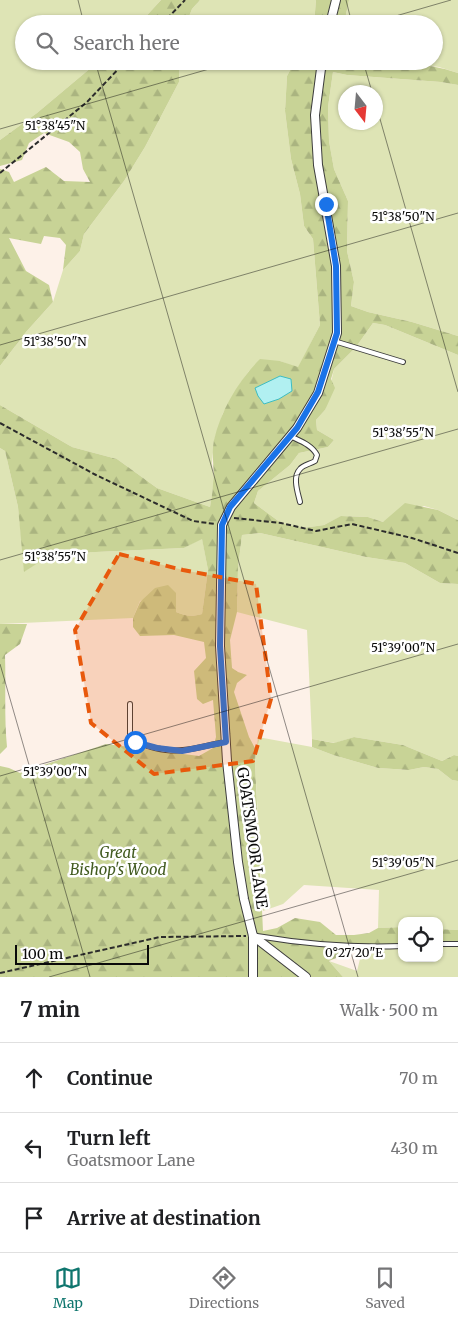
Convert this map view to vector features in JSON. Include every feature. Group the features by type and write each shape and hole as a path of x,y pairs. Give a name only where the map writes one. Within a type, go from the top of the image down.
{"street":[{"path":"332,15 336,0"},
{"name":"GOATSMOOR LANE","path":"253,977 253,936 244,899 230,802 220,646 222,525 230,507 297,428 318,392 337,333 336,266 318,165 315,115 321,70"},
{"path":"253,936 306,977"}],"lane":[{"path":"334,340 403,362"},
{"path":"290,436 308,445 315,450 317,455 315,461 300,468 297,473 297,488 300,502"},
{"path":"130,704 130,737 135,742 157,748 182,751 226,742"},
{"path":"253,936 303,944 374,948 398,946"},
{"path":"443,944 458,944"}],"path":[{"path":"171,15 185,0"},
{"path":"0,172 87,102 117,70"},
{"path":"0,423 96,475 194,521 222,525"},
{"path":"225,517 281,523 316,530 352,524 412,538 458,553"},
{"path":"0,973 160,937 253,936"}],"highlighted area":[{"path":"119,554 183,570 256,584 271,699 253,761 154,774 91,723 75,630"}],"green space":[{"path":"0,0 161,0 147,15 15,15 15,70 88,70 37,113 0,140"},
{"path":"161,0 200,0 190,15 147,15"},
{"path":"200,0 316,0 315,15 190,15"},
{"path":"316,0 349,0 346,15 315,15"},
{"path":"349,0 458,0 458,73 443,68 443,15 346,15"},
{"name":"Great Bishop's Wood","path":"443,69 458,73 458,85 347,75 333,72 328,107 329,141 334,169 348,201 347,251 354,282 351,306 458,336 458,355 385,325 373,323 356,347 334,369 331,379 335,388 325,410 316,420 317,430 334,440 328,447 299,453 290,465 258,491 254,503 281,523 303,528 324,525 341,516 368,517 383,522 405,503 438,510 458,520 458,584 440,583 405,563 366,557 260,533 242,535 238,568 237,612 230,640 232,668 247,675 237,683 234,692 249,737 256,750 255,763 263,931 277,928 295,918 320,922 336,935 354,935 369,933 378,928 398,927 398,946 363,947 329,961 343,977 0,977 0,766 20,773 106,744 199,756 213,748 216,737 213,700 203,704 197,699 194,671 206,658 204,642 174,635 140,636 133,627 133,618 140,602 155,588 168,585 176,593 176,612 189,616 202,614 208,570 202,539 184,548 52,554 24,572 18,507 5,451 0,448 0,405 72,447 117,459 157,488 210,507 213,489 214,440 231,396 260,359 280,361 298,367 320,325 313,239 304,226 300,194 291,159 285,111 287,76 290,70"},
{"path":"88,70 179,70 179,82 145,147 124,181 84,234 80,251 63,270 66,245 60,238 44,236 41,244 9,238 26,271 49,285 53,302 26,332 0,366 0,169 9,172 14,182 46,167 64,181 90,182 83,169 80,152 69,142 44,133 29,143 22,160 0,166 0,140 37,113"},
{"path":"179,70 290,70 287,76 285,111 291,159 300,194 304,226 313,239 320,325 298,368 280,361 249,371 241,382 223,413 214,441 212,463 214,482 210,507 157,488 117,459 72,447 0,405 0,366 26,332 53,302 63,270 80,251 84,234 124,181 145,147 179,82"},
{"path":"333,72 347,75 458,85 458,336 351,306 354,282 347,251 348,201 334,169 329,141 328,107"},
{"path":"373,323 385,325 458,355 458,520 438,510 424,506 383,522 368,517 342,516 324,525 303,528 281,523 254,503 258,491 290,465 299,453 328,447 334,440 317,430 316,420 325,410 334,369 356,347"},
{"path":"0,448 5,451 18,507 25,571 51,554 184,548 202,538 208,570 202,614 189,616 176,612 176,593 140,601 133,618 0,624"},
{"path":"260,533 366,557 405,563 440,583 458,584 458,756 454,755 442,761 403,745 354,737 335,743 312,739 307,630 237,612 238,568 242,535"},
{"path":"0,624 27,624 20,644 5,655 7,747 0,754"},
{"path":"258,737 312,747 378,768 409,770 424,767 438,769 452,780 458,781 458,930 443,929 443,917 398,917 398,927 378,928 379,890 304,885 283,904 263,911 255,763"},
{"path":"354,737 403,745 442,761 454,755 458,756 458,781 452,780 438,769 424,767 409,770 378,768 312,747 312,739 334,743"},
{"path":"443,929 458,930 458,943 443,944"},
{"path":"443,944 458,944 458,977 343,977 329,961 357,971 363,947 398,946 398,962 443,962"}],"water":[{"path":"280,376 291,379 292,391 279,399 264,404 255,388"}],"route":[{"path":"135,742 157,748 182,751 207,744 226,742 220,646 222,525 230,507 297,428 318,392 337,333 336,266 326,204"}]}
